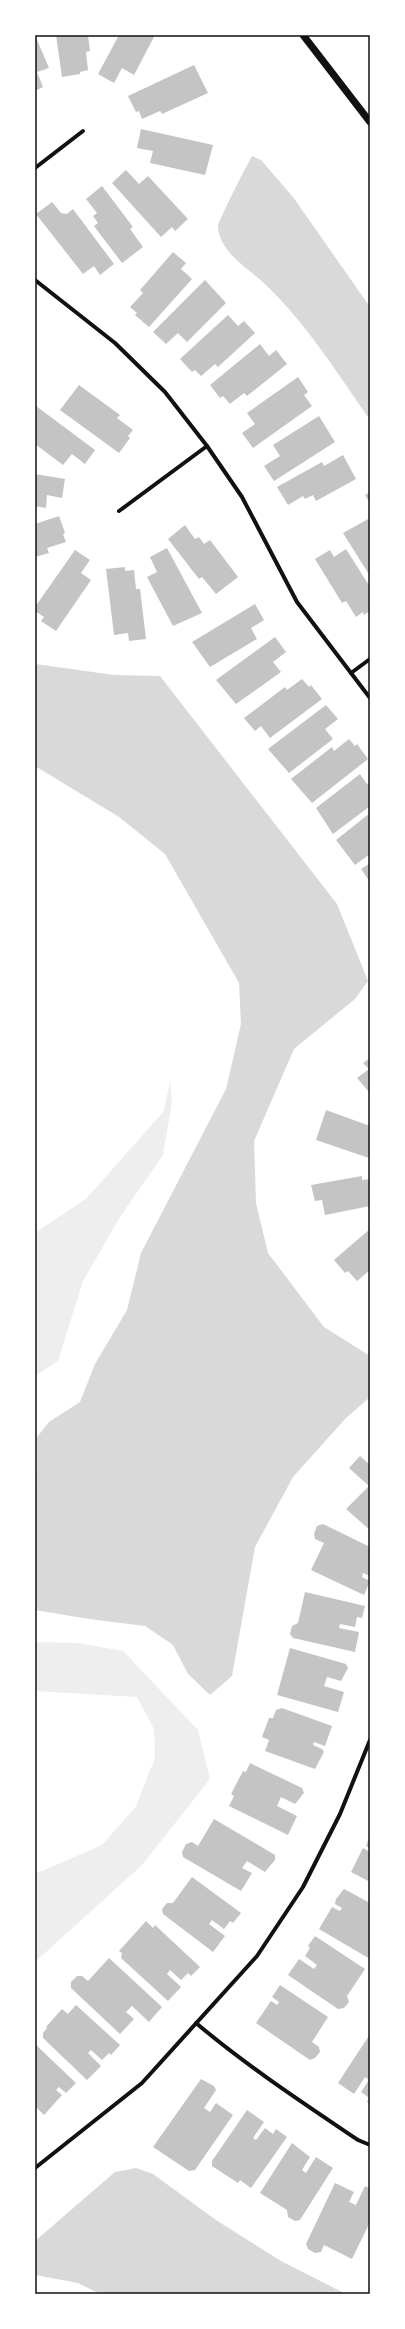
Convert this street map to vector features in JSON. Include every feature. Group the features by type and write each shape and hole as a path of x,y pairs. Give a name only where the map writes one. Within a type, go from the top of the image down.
{"street":[{"path":"303,35 370,122"},
{"path":"35,168 83,131"},
{"path":"35,280 120,348 165,392 207,446 242,497 297,602 370,698"},
{"path":"119,511 207,446"},
{"path":"351,673 370,659"},
{"path":"35,2168 142,2083 257,1956 303,1887 340,1814 370,1740"},
{"path":"196,2023 219,2042 293,2096 358,2140 370,2145"}],"shaded area":[{"path":"252,156 261,160 293,197 370,307 370,420 322,351 296,317 267,286 230,253 220,237 218,227 219,223"},
{"path":"35,664 114,675 160,676 337,904 368,981 355,999 294,1049 254,1141 256,1203 268,1253 324,1327 370,1356 370,1397 346,1418 293,1477 255,1547 232,1676 210,1695 188,1674 173,1645 145,1626 35,1610 37,1437 49,1422 80,1402 95,1364 127,1310 141,1253 226,1089 241,1024 239,983 165,854 119,817 35,766"},
{"path":"170,1081 172,1102 163,1155 120,1217 83,1281 58,1361 35,1376 35,1233 87,1198 164,1111"},
{"path":"35,1642 78,1643 123,1651 198,1730 210,1779 142,1865 35,1962 35,1874 102,1845 135,1808 155,1758 154,1729 137,1697 35,1691"},
{"path":"136,2168 153,2174 216,2220 281,2261 346,2294 100,2294 78,2283 35,2275 35,2241 115,2172"}],"building":[{"path":"35,35 49,68 37,72 43,87 35,91"},
{"path":"56,35 88,35 90,51 86,52 88,70 80,72 80,74 62,77"},
{"path":"119,35 155,35 134,75 122,68 114,83 98,74"},
{"path":"194,65 208,93 162,114 160,111 142,119 139,111 136,112 128,96"},
{"path":"141,129 213,145 205,175 150,163 153,151 137,148"},
{"path":"126,170 139,184 148,176 188,219 175,231 172,227 161,237 112,183"},
{"path":"102,186 133,227 130,229 143,247 122,263 94,226 98,223 93,216 97,213 86,199"},
{"path":"52,202 61,213 67,214 73,209 114,264 100,275 94,266 83,274 36,214"},
{"path":"173,252 186,263 181,269 192,279 149,327 135,315 137,313 130,307 143,293 140,290"},
{"path":"205,280 226,303 187,342 178,333 166,344 153,332"},
{"path":"228,315 238,326 244,321 255,333 218,367 215,364 201,376 195,370 192,372 180,359"},
{"path":"260,344 269,356 276,350 287,364 247,396 244,393 230,404 223,396 220,398 210,385"},
{"path":"298,377 308,392 304,395 312,406 253,448 242,433 255,424 247,413"},
{"path":"79,385 120,415 117,418 133,430 128,436 130,438 119,453 60,410"},
{"path":"36,406 95,450 85,464 72,454 63,465 35,444"},
{"path":"319,416 335,442 274,481 264,466 280,456 273,445"},
{"path":"343,455 356,479 316,501 313,495 305,499 303,496 288,505 277,487 322,462 324,466"},
{"path":"35,474 65,479 62,498 47,495 46,508 35,506"},
{"path":"370,492 370,503 365,495"},
{"path":"59,516 65,533 63,534 66,542 47,548 49,553 35,557 35,524"},
{"path":"370,518 370,576 343,533"},
{"path":"185,525 195,539 199,537 204,544 210,540 238,577 216,594 202,577 199,579 168,539"},
{"path":"167,548 202,613 173,626 147,577 157,572 150,557"},
{"path":"346,549 370,587 370,611 364,615 363,612 356,617 346,601 342,603 315,559 330,550 334,557"},
{"path":"75,550 90,560 81,573 91,580 56,631 41,621 44,617 35,611 35,607"},
{"path":"125,567 125,571 134,570 136,589 140,589 146,639 129,641 128,633 114,635 106,569"},
{"path":"255,604 264,620 251,628 257,639 210,667 192,642"},
{"path":"275,637 286,652 273,662 281,672 236,704 216,680"},
{"path":"302,679 309,687 311,685 322,699 270,738 261,726 255,731 244,718 285,687 287,690"},
{"path":"326,705 338,719 325,729 333,739 289,773 268,749"},
{"path":"349,739 355,746 357,744 368,759 312,803 291,779 332,747 334,751"},
{"path":"360,774 367,784 370,782 370,806 333,834 316,808"},
{"path":"370,813 370,854 355,865 336,840"},
{"path":"370,863 370,882 361,869"},
{"path":"370,1058 370,1093 357,1078 369,1069 363,1063"},
{"path":"326,1110 370,1126 369,1158 316,1140"},
{"path":"362,1176 362,1180 370,1179 370,1206 325,1215 322,1200 315,1201 311,1185"},
{"path":"370,1229 370,1270 357,1281 348,1271 345,1273 334,1260"},
{"path":"360,1456 370,1465 370,1530 346,1509 369,1486 349,1468"},
{"path":"323,1524 370,1547 370,1576 363,1573 362,1577 370,1581 364,1595 311,1570 324,1543 315,1539 314,1534 317,1526"},
{"path":"305,1592 365,1606 362,1618 357,1617 355,1627 340,1624 339,1628 359,1632 355,1652 293,1638 290,1634 292,1626 298,1623"},
{"path":"290,1648 346,1664 348,1668 341,1681 327,1677 324,1686 344,1692 338,1712 277,1695"},
{"path":"282,1708 332,1726 325,1746 314,1742 313,1745 322,1749 324,1752 315,1769 265,1751 269,1740 262,1737 269,1718 273,1718 276,1710"},
{"path":"250,1763 302,1788 304,1793 295,1804 281,1797 277,1806 297,1816 288,1835 229,1806 234,1796 231,1794 243,1771 246,1772"},
{"path":"214,1819 275,1855 275,1860 265,1872 247,1861 242,1868 252,1873 241,1891 183,1857 182,1852 186,1844 192,1842 198,1846"},
{"path":"370,1835 370,1848 366,1846"},
{"path":"363,1848 370,1852 370,1882 351,1872"},
{"path":"192,1877 241,1913 233,1923 230,1921 224,1929 212,1920 209,1924 225,1936 213,1952 163,1914 162,1909 167,1903 173,1903"},
{"path":"344,1889 370,1903 370,1959 319,1929 332,1907 340,1911 342,1908 335,1904 336,1899"},
{"path":"146,1921 153,1928 155,1925 200,1967 191,1976 188,1973 181,1980 170,1970 167,1974 181,1987 168,2001 121,1958 122,1953 119,1951"},
{"path":"315,1936 365,1969 347,1996 349,2002 344,2008 338,2009 288,1975 299,1959 314,1969 317,1965 305,1956 310,1948 308,1946"},
{"path":"109,1958 162,2007 149,2022 132,2006 126,2012 134,2019 120,2034 71,1988 71,1982 77,1976 82,1976 88,1981"},
{"path":"280,1985 328,2017 312,2042 319,2047 320,2052 315,2058 310,2060 256,2023 271,2001 277,2005 279,2002 272,1997"},
{"path":"76,2005 120,2045 111,2055 109,2053 102,2060 91,2050 88,2053 101,2066 87,2080 43,2038 43,2033 47,2028 46,2027 62,2009 68,2014"},
{"path":"370,2034 370,2104 367,2102 369,2098 361,2092 369,2080 365,2077 354,2094 338,2083"},
{"path":"35,2044 76,2083 66,2093 59,2087 56,2090 62,2095 44,2115 35,2106"},
{"path":"201,2079 214,2086 216,2090 204,2108 210,2112 216,2103 233,2115 195,2170 189,2171 153,2147"},
{"path":"247,2110 264,2122 253,2138 256,2140 265,2128 273,2134 276,2129 287,2137 251,2188 240,2180 238,2183 212,2166 212,2161"},
{"path":"292,2143 310,2157 302,2170 306,2173 316,2157 333,2168 300,2220 295,2221 288,2217 287,2210 260,2193"},
{"path":"335,2183 354,2192 349,2202 356,2205 365,2186 369,2188 370,2185 370,2222 352,2259 324,2245 321,2252 315,2253 308,2249 306,2244"}]}
